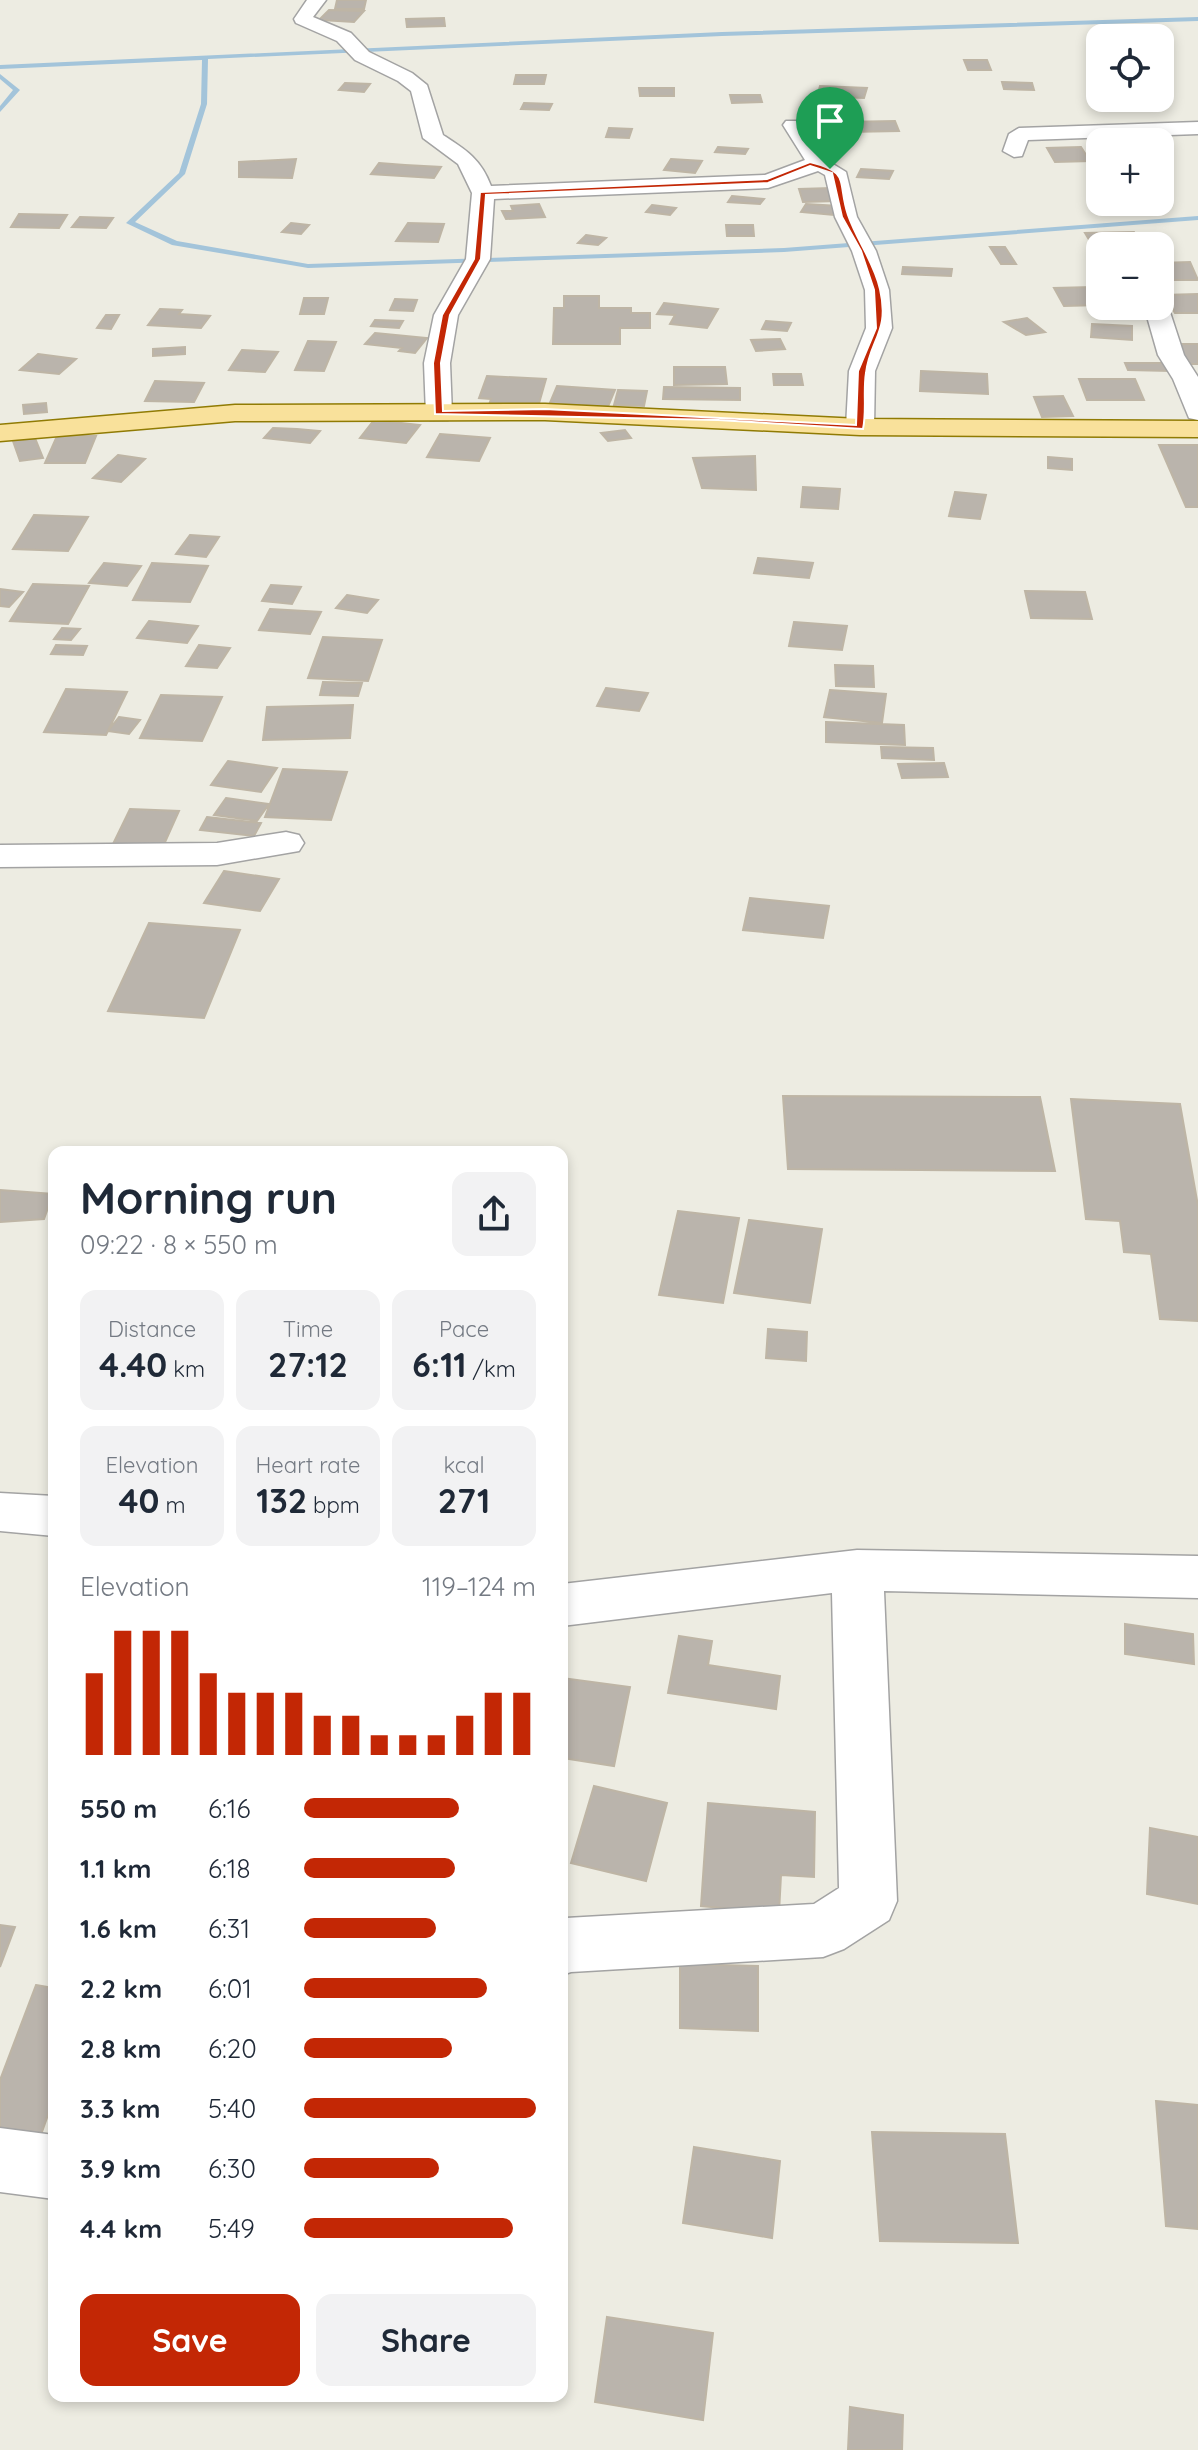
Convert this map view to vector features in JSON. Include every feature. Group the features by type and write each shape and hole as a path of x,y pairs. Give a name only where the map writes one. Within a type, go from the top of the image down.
{"main road":[{"path":"0,433 235,413 545,412 860,427 1198,429"}],"street":[{"path":"317,0 305,12 303,19 344,37 362,56 405,77 420,89 433,138 466,159 474,169 483,193 478,259 446,315 437,363 439,414"},
{"path":"793,125 819,164 835,172 846,217 864,251 877,290 879,328 862,371 860,427"},
{"path":"1014,151 1019,134 1198,128"},
{"path":"483,193 768,181 800,167 819,164"},
{"path":"1160,320 1171,355 1186,379 1198,412"},
{"path":"0,856 217,854 286,843"},
{"path":"0,1512 48,1516"},
{"path":"568,1604 857,1570 1198,1577"},
{"path":"568,1945 823,1930 868,1901 857,1570"},
{"path":"0,2160 48,2166"}],"building":[{"path":"337,0 366,0 364,9 335,9"},
{"path":"329,10 364,11 354,22 319,20"},
{"path":"444,18 445,26 407,27 406,19"},
{"path":"964,60 987,60 991,70 968,70"},
{"path":"516,75 546,75 544,84 514,84"},
{"path":"1002,82 1032,83 1034,90 1004,89"},
{"path":"345,83 370,84 364,92 339,90"},
{"path":"820,86 867,88 864,98 817,96"},
{"path":"639,88 674,88 674,96 640,96"},
{"path":"730,95 760,95 762,102 732,103"},
{"path":"524,103 552,104 549,110 521,109"},
{"path":"895,121 899,131 848,132 844,122"},
{"path":"609,128 632,129 629,138 606,137"},
{"path":"718,147 748,149 745,154 715,152"},
{"path":"1081,147 1086,161 1055,162 1047,148"},
{"path":"296,159 292,178 239,177 239,162"},
{"path":"671,159 702,161 695,173 664,170"},
{"path":"379,163 441,167 434,178 371,174"},
{"path":"861,169 893,171 889,179 857,177"},
{"path":"832,188 837,201 803,202 799,189"},
{"path":"732,196 764,199 760,204 728,202"},
{"path":"539,204 545,217 506,219 502,211 513,211 511,206"},
{"path":"806,204 838,206 834,215 801,212"},
{"path":"652,205 676,208 670,215 646,212"},
{"path":"19,214 67,215 59,228 11,227"},
{"path":"80,217 113,218 106,228 72,227"},
{"path":"291,223 309,225 301,234 282,232"},
{"path":"408,223 444,224 438,242 396,241"},
{"path":"726,225 753,225 754,236 727,236"},
{"path":"586,235 606,238 598,245 578,243"},
{"path":"990,247 1005,247 1016,264 1001,264"},
{"path":"1190,262 1198,280 1174,280 1174,263"},
{"path":"903,267 952,269 951,276 902,274"},
{"path":"1086,287 1086,305 1064,306 1054,288"},
{"path":"1198,294 1198,313 1175,313 1174,295"},
{"path":"564,296 599,296 599,308 631,308 631,313 650,313 650,328 620,328 620,344 553,344 554,308 564,308"},
{"path":"304,298 328,298 324,314 300,314"},
{"path":"395,299 417,300 413,311 390,310"},
{"path":"664,303 718,309 707,328 670,324 675,315 657,314"},
{"path":"160,309 210,316 201,328 148,325"},
{"path":"106,315 119,315 111,329 97,328"},
{"path":"1027,318 1045,332 1026,335 1004,322"},
{"path":"375,320 403,321 399,328 371,326"},
{"path":"766,321 791,323 787,331 762,329"},
{"path":"1092,324 1132,326 1132,340 1091,337"},
{"path":"375,333 427,338 415,353 399,351 402,348 365,344"},
{"path":"780,339 785,349 756,351 751,340"},
{"path":"308,341 336,342 324,371 295,370"},
{"path":"1177,344 1198,344 1198,364 1189,364"},
{"path":"185,347 185,354 153,356 153,349"},
{"path":"242,350 278,352 265,372 229,370"},
{"path":"38,354 76,359 59,374 20,370"},
{"path":"1125,363 1167,363 1170,371 1128,370"},
{"path":"674,367 725,367 727,384 674,385"},
{"path":"921,371 987,374 988,394 920,391"},
{"path":"773,374 801,374 803,385 774,385"},
{"path":"487,376 546,379 538,407 489,405 491,399 479,398"},
{"path":"1079,379 1135,379 1144,400 1087,400"},
{"path":"155,381 204,383 194,402 145,401"},
{"path":"557,386 615,390 607,409 549,405"},
{"path":"664,387 740,388 740,400 663,399"},
{"path":"618,390 647,391 644,406 614,405"},
{"path":"1063,396 1073,416 1042,417 1034,397"},
{"path":"46,403 47,412 24,414 23,405"},
{"path":"374,420 420,425 406,443 360,438"},
{"path":"273,428 320,431 310,443 264,438"},
{"path":"625,430 631,438 608,441 601,433"},
{"path":"440,434 490,438 479,461 427,457"},
{"path":"57,436 96,436 85,463 45,463"},
{"path":"35,438 43,458 20,461 13,441"},
{"path":"1159,445 1198,445 1198,507 1186,507"},
{"path":"118,455 145,459 121,482 93,478"},
{"path":"755,456 756,490 702,488 693,458"},
{"path":"1048,457 1072,459 1072,470 1048,468"},
{"path":"803,487 840,489 838,509 801,507"},
{"path":"955,492 986,495 980,519 949,516"},
{"path":"34,515 88,517 68,551 13,549"},
{"path":"190,535 219,537 206,557 176,554"},
{"path":"758,558 813,563 809,578 754,573"},
{"path":"104,563 141,566 127,586 89,583"},
{"path":"152,563 208,566 190,602 133,600"},
{"path":"33,584 89,586 68,624 10,621"},
{"path":"271,585 301,587 292,604 262,601"},
{"path":"0,589 23,592 9,607 0,606"},
{"path":"1025,591 1085,592 1092,619 1031,618"},
{"path":"347,595 378,600 367,613 336,608"},
{"path":"270,609 321,612 310,634 259,630"},
{"path":"149,621 198,626 187,643 137,638"},
{"path":"794,622 847,626 842,650 789,646"},
{"path":"62,628 80,629 71,640 54,639"},
{"path":"323,637 382,640 368,681 308,678"},
{"path":"56,645 87,646 83,655 51,654"},
{"path":"199,645 230,648 217,668 186,666"},
{"path":"835,665 873,666 874,687 836,686"},
{"path":"323,682 362,683 358,696 320,695"},
{"path":"606,688 648,693 639,711 597,706"},
{"path":"66,689 127,692 106,735 44,732"},
{"path":"830,690 886,694 882,723 824,717"},
{"path":"161,695 222,697 202,741 140,738"},
{"path":"353,705 350,738 263,740 267,707"},
{"path":"119,717 140,720 129,734 108,731"},
{"path":"826,722 904,725 905,745 826,742"},
{"path":"881,747 933,748 934,760 882,758"},
{"path":"228,761 277,768 261,792 211,785"},
{"path":"944,763 948,777 902,778 898,764"},
{"path":"283,769 347,772 331,820 265,817"},
{"path":"226,798 269,804 257,821 214,815"},
{"path":"130,809 179,811 162,849 112,846"},
{"path":"207,817 261,823 254,836 200,830"},
{"path":"224,871 279,879 260,911 204,903"},
{"path":"750,898 829,906 823,938 743,930"},
{"path":"149,923 240,930 204,1018 108,1011"},
{"path":"783,1096 1040,1097 1055,1171 788,1169"},
{"path":"1071,1099 1180,1104 1198,1206 1198,1321 1160,1319 1151,1254 1124,1252 1120,1221 1086,1219"},
{"path":"0,1190 48,1194 44,1219 0,1222"},
{"path":"678,1211 739,1218 723,1303 659,1295"},
{"path":"749,1220 822,1229 810,1303 734,1293"},
{"path":"768,1329 807,1332 806,1361 766,1358"},
{"path":"1125,1624 1193,1634 1194,1664 1125,1654"},
{"path":"679,1636 712,1641 708,1665 780,1676 776,1709 668,1693"},
{"path":"568,1679 630,1687 614,1766 568,1759"},
{"path":"594,1786 667,1803 646,1881 571,1863"},
{"path":"708,1803 815,1812 814,1877 781,1875 779,1913 701,1906"},
{"path":"1150,1828 1198,1837 1198,1904 1147,1894"},
{"path":"0,1925 15,1927 0,1967"},
{"path":"680,1964 758,1966 758,2031 680,2028"},
{"path":"36,1985 48,1987 48,2115 37,2146 0,2141 0,2080"},
{"path":"1156,2101 1198,2105 1198,2229 1166,2226"},
{"path":"872,2132 1005,2134 1018,2243 880,2241"},
{"path":"694,2147 780,2161 772,2238 683,2223"},
{"path":"607,2317 713,2333 703,2420 595,2402"},
{"path":"850,2407 903,2415 902,2450 848,2450"}],"waterway":[{"path":"205,58 722,34 1198,19"},
{"path":"0,67 205,58"},
{"path":"205,58 204,104 182,174 130,223 175,243 308,266 784,250 1198,218"},
{"path":"0,76 17,90 0,110"}],"route":[{"path":"810,164 830,169 835,172 846,217 864,251 877,290 879,328 862,371 860,427 545,412 439,414 437,363 446,315 478,259 483,193 768,181 810,164"}]}
